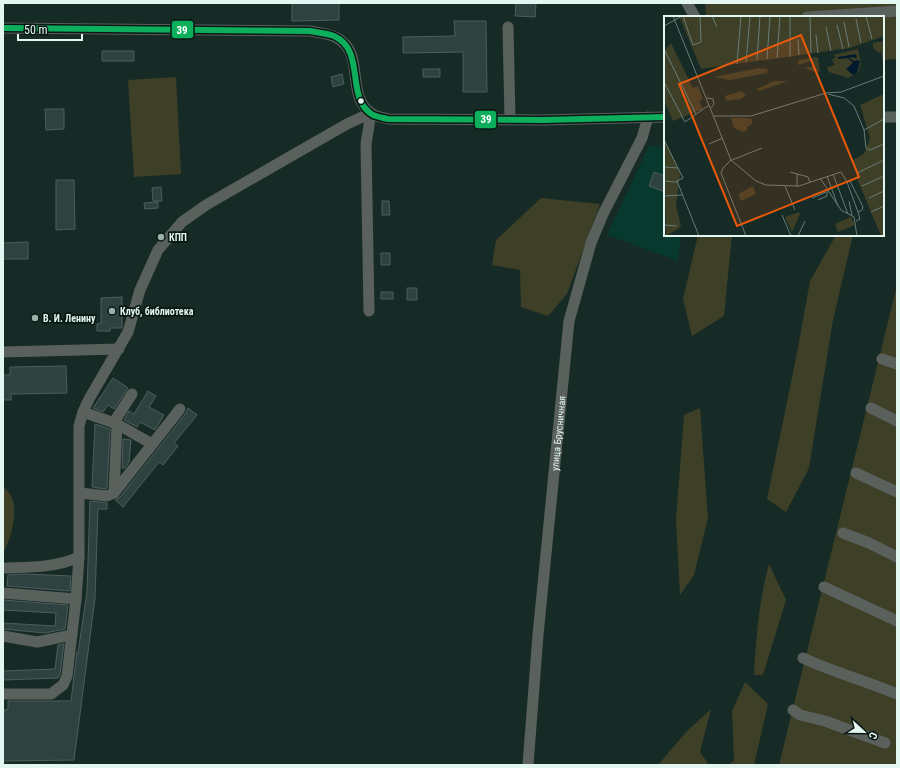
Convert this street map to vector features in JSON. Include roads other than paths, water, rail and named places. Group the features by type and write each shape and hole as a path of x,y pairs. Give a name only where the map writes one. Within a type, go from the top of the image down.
{"street":[{"path":"687,3 694,16"},
{"path":"823,16 897,11"},
{"path":"508,27 510,119"},
{"path":"3,28 310,31 326,33 344,43 350,51 354,63 359,98 371,114 388,119 664,117"},
{"path":"369,311 366,144 371,114"},
{"path":"3,694 50,694 63,685 67,676 76,599 80,493 79,426 83,412 89,400 128,332 140,290 158,250 182,222 206,205 346,124 371,114"},
{"name":"улица Брусничная","path":"528,765 538,627 570,321 582,270 591,243 603,214 642,138 648,117"},
{"path":"884,117 897,117"},
{"path":"3,352 119,349"},
{"path":"882,359 897,364"},
{"path":"114,493 115,423 132,394"},
{"path":"871,408 897,421"},
{"path":"80,493 107,496 114,493 180,409"},
{"path":"83,412 115,423 152,444"},
{"path":"856,473 897,492"},
{"path":"843,534 869,543 897,557"},
{"path":"3,568 51,566 67,563 78,557"},
{"path":"824,587 897,621"},
{"path":"3,593 76,599"},
{"path":"3,636 37,642 72,635"},
{"path":"802,658 817,665 897,694"},
{"path":"793,710 800,715 825,721 885,743"}],"place":[{"name":"КПП","path":"161,237"},
{"name":"Клуб, библиотека","path":"112,311"},
{"name":"В. И. Ленину","path":"35,318"}]}
